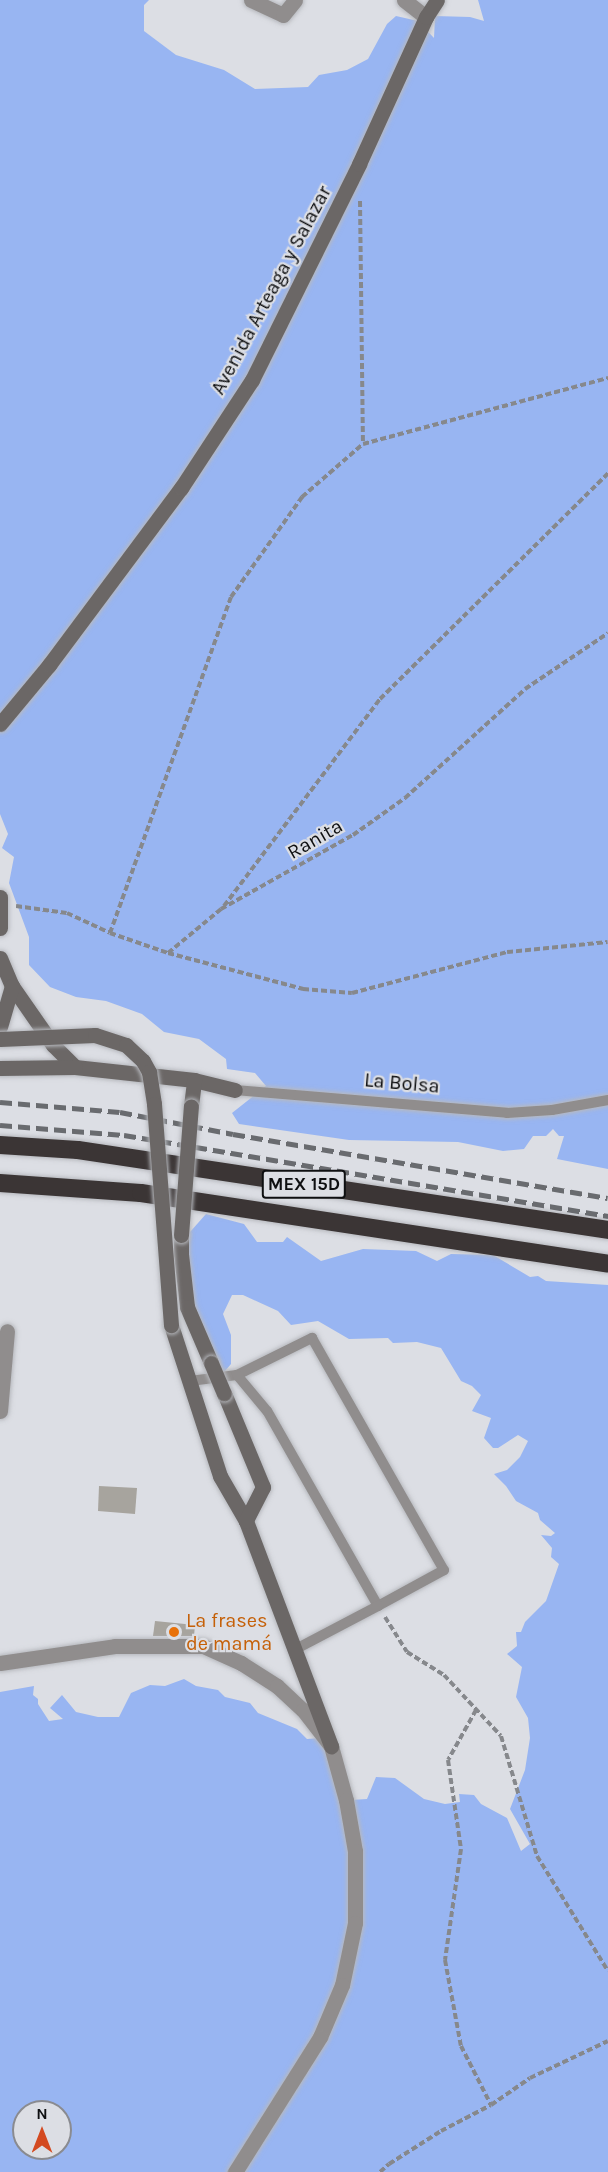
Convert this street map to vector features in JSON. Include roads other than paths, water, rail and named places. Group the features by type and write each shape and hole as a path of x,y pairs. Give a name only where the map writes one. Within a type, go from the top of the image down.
{"highway":[{"name":"MEX 15D","path":"0,1145 78,1150 608,1230"},
{"name":"MEX 15D","path":"0,1183 141,1193 608,1264"}],"street":[{"path":"250,0 283,15 295,0"},
{"path":"405,0 426,17"},
{"name":"Avenida Arteaga y Salazar","path":"0,724 49,665 181,488 252,380 359,164 426,17 437,0"},
{"path":"0,928 1,901"},
{"path":"0,958 12,986 53,1045 75,1067"},
{"path":"0,1027 12,986"},
{"path":"0,1039 95,1035 126,1045 143,1061 148,1072 154,1104 171,1325 220,1476 246,1521 332,1746 355,1851 356,1923 342,1985 320,2037 235,2172"},
{"name":"La Bolsa","path":"0,1068 75,1067 194,1080 235,1090"},
{"path":"194,1080 181,1254 187,1307 263,1487 246,1521"},
{"path":"0,1411 7,1331"},
{"path":"0,1663 115,1646 203,1646 241,1663 277,1686 303,1710 332,1746"}],"lane":[{"name":"La Bolsa","path":"235,1090 507,1113 552,1110 608,1100"},
{"path":"190,1381 237,1375 312,1338 444,1570 296,1649"},
{"path":"237,1375 267,1411 378,1606"}],"railway":[{"path":"0,1102 120,1112 233,1134 608,1198"},
{"path":"0,1125 124,1135 608,1216"}],"place":[{"name":"La frases de mamá","path":"174,1632"}]}
